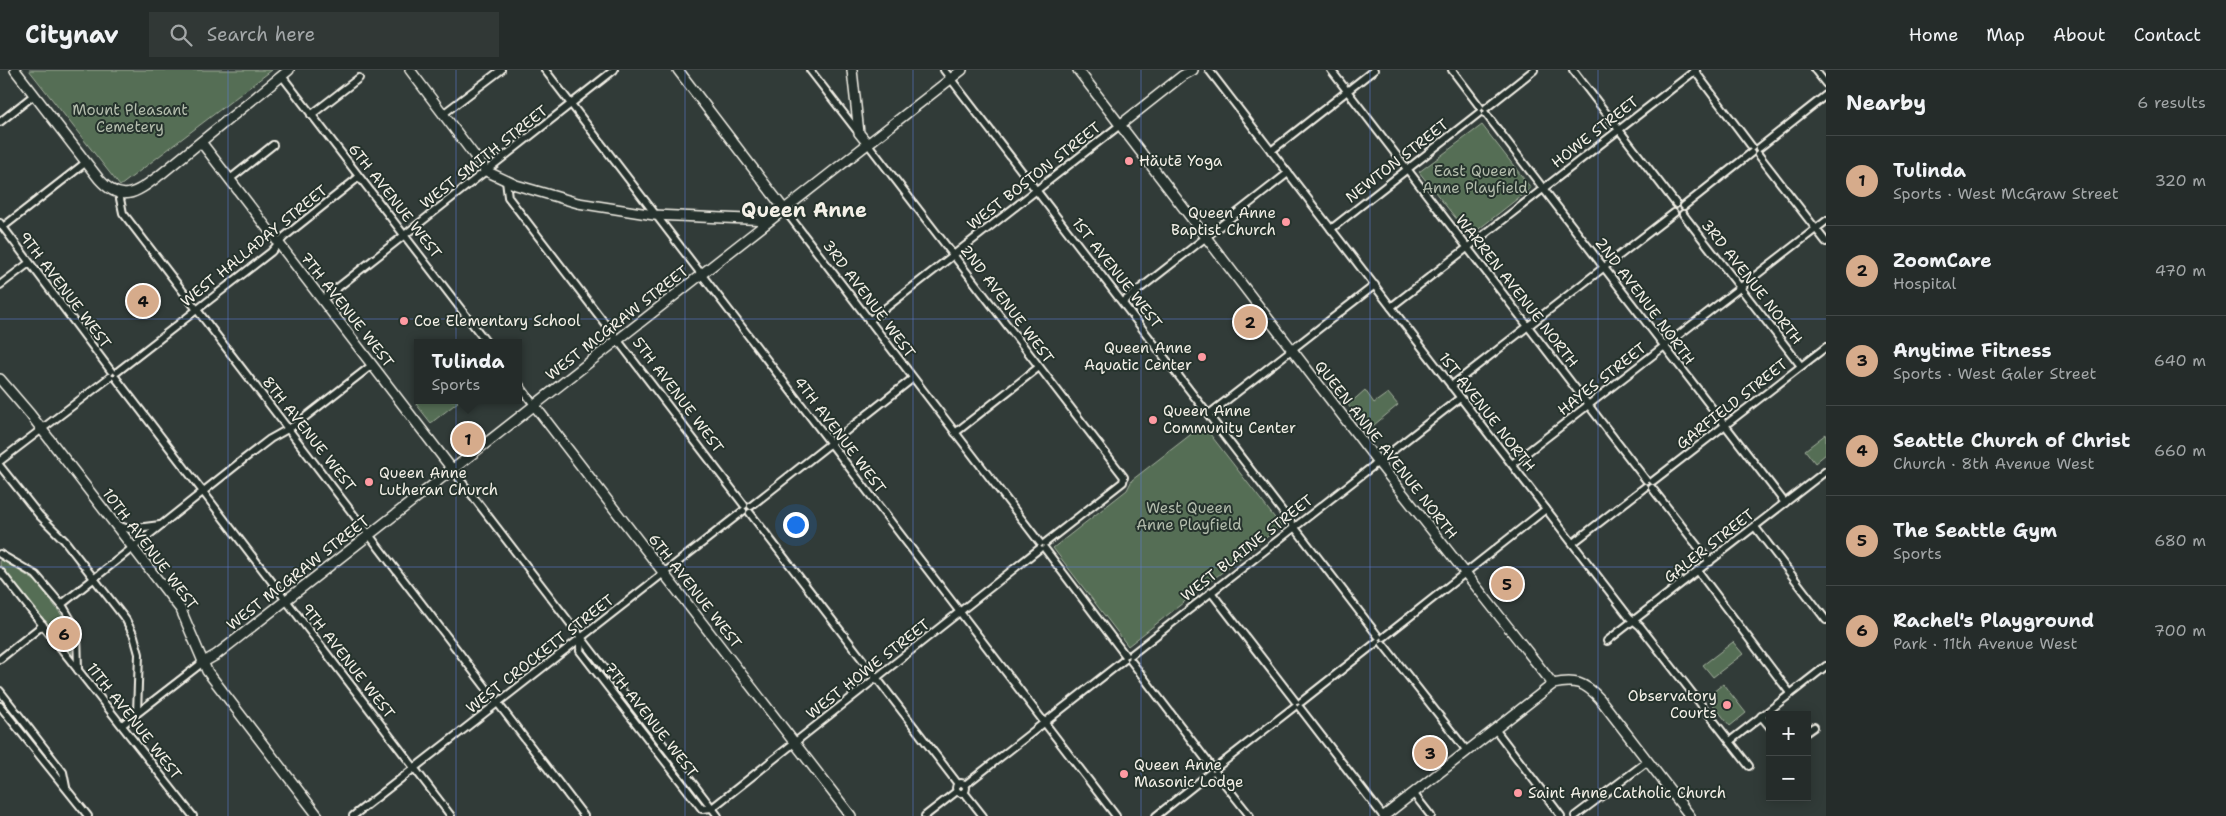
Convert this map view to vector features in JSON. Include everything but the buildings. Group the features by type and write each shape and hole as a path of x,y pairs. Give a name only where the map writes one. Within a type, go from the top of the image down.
{"street":[{"path":"15,70 105,187 119,194 127,194 141,189 286,73"},
{"path":"410,70 486,171 506,180 578,203 654,215 770,220"},
{"path":"443,114 500,70"},
{"name":"4TH AVENUE WEST","path":"545,70 654,215 1116,816"},
{"name":"WEST SMITH STREET","path":"322,300 614,70"},
{"name":"3RD AVENUE WEST","path":"678,70 912,378 1250,816"},
{"path":"810,70 868,144"},
{"path":"852,70 859,133"},
{"name":"1ST AVENUE WEST","path":"944,70 1467,751"},
{"name":"WEST MCGRAW STREET","path":"122,725 286,600 962,70"},
{"name":"QUEEN ANNE AVENUE NORTH","path":"1078,70 1378,462 1553,684"},
{"path":"1120,125 1182,76 1193,70"},
{"name":"1ST AVENUE NORTH","path":"1209,70 1546,510 1750,766"},
{"name":"WARREN AVENUE NORTH","path":"1331,70 1710,562"},
{"path":"1271,151 1374,70"},
{"name":"2ND AVENUE NORTH","path":"1452,70 1786,503"},
{"name":"NEWTON STREET","path":"1331,229 1534,70"},
{"path":"1573,70 1676,204 1684,206"},
{"path":"1695,70 1826,242"},
{"name":"HOWE STREET","path":"1391,307 1695,70"},
{"path":"1815,70 1826,84"},
{"name":"6TH AVENUE WEST","path":"286,73 311,115 484,339"},
{"path":"311,115 359,78"},
{"path":"0,122 34,95"},
{"path":"1674,213 1679,216 1683,214 1684,206 1826,95"},
{"name":"WEST BOSTON STREET","path":"869,321 1120,125"},
{"name":"7TH AVENUE WEST","path":"201,142 582,637 580,651 702,809 712,808 718,816"},
{"name":"2ND AVENUE WEST","path":"868,144 1124,480"},
{"path":"230,179 273,145"},
{"path":"2,225 85,163"},
{"path":"1123,302 1288,174"},
{"name":"WEST HALLADAY STREET","path":"0,462 271,252 278,243 359,177"},
{"name":"5TH AVENUE WEST","path":"506,180 508,197 983,816"},
{"name":"8TH AVENUE WEST","path":"119,194 123,213 287,430 369,534 584,816"},
{"path":"1674,213 1673,209 1676,204"},
{"path":"1451,386 1674,213"},
{"name":"3RD AVENUE NORTH","path":"1683,214 1801,366"},
{"name":"HAYES STREET","path":"1512,464 1826,221"},
{"name":"9TH AVENUE WEST","path":"2,225 113,374 451,816"},
{"path":"0,285 29,263"},
{"path":"1209,414 1375,285"},
{"name":"GARFIELD STREET","path":"1573,543 1826,347"},
{"path":"62,604 270,439 287,430 372,365"},
{"path":"955,433 1039,367"},
{"name":"WEST CROCKETT STREET","path":"353,816 912,378"},
{"name":"10TH AVENUE WEST","path":"0,379 134,547 185,617 202,663 318,816"},
{"name":"6TH AVENUE WEST","path":"522,388 851,816"},
{"name":"WEST BLAINE STREET","path":"925,816 1460,398"},
{"path":"0,466 39,515 65,541 126,620 140,654 137,713"},
{"name":"GALER STREET","path":"1608,641 1825,474"},
{"name":"WEST HOWE STREET","path":"712,808 1124,480"},
{"path":"1156,816 1546,510"},
{"path":"116,525 136,529 162,525"},
{"path":"1755,527 1826,620"},
{"path":"0,554 36,574 62,604 77,630 78,670"},
{"name":"11TH AVENUE WEST","path":"0,572 193,816"},
{"path":"1698,572 1790,693"},
{"path":"1211,592 1383,816 1553,684 1573,681 1587,686 1690,816"},
{"path":"0,659 43,625"},
{"path":"163,698 194,674 202,663"},
{"path":"1730,741 1790,693 1825,669"},
{"path":"0,690 63,772 66,787"},
{"path":"0,706 88,816"},
{"path":"1761,716 1766,723"},
{"path":"1495,729 1561,816"},
{"path":"1575,816 1648,761"},
{"path":"1413,793 1432,816"}],"green space":[{"name":"Mount Pleasant Cemetery","path":"29,70 272,70 120,186"},
{"name":"East Queen Anne Playfield","path":"1482,125 1531,188 1470,236 1419,172"},
{"path":"1365,390 1374,403 1388,393 1398,405 1368,430 1348,405"},
{"path":"416,404 455,404 431,423"},
{"name":"West Queen Anne Playfield","path":"1203,425 1281,526 1128,646 1053,548 1127,490 1132,480"},
{"path":"1826,434 1826,454 1815,463 1805,450"},
{"path":"0,559 37,582 69,625 72,656 0,567"},
{"name":"Observatory Courts","path":"1733,642 1743,654 1713,677 1703,665"},
{"name":"Observatory Courts","path":"1723,684 1746,713 1730,726 1707,697"}],"place":[{"name":"Häutē Yoga","path":"1129,161"},
{"name":"Queen Anne Baptist Church","path":"1286,222"},
{"name":"Seattle Church of Christ","path":"143,301"},
{"name":"Coe Elementary School","path":"404,321"},
{"name":"ZoomCare","path":"1250,322"},
{"name":"Queen Anne Aquatic Center","path":"1202,357"},
{"name":"Queen Anne Community Center","path":"1153,420"},
{"name":"Tulinda","path":"468,439"},
{"name":"Queen Anne Lutheran Church","path":"369,482"},
{"name":"The Seattle Gym","path":"1507,584"},
{"name":"Rachel's Playground","path":"64,634"},
{"name":"Observatory Courts","path":"1727,705"},
{"name":"Anytime Fitness","path":"1430,753"},
{"name":"Queen Anne Masonic Lodge","path":"1124,774"},
{"name":"Saint Anne Catholic Church","path":"1518,793"}],"district":[{"name":"Queen Anne","path":"804,210"}]}
